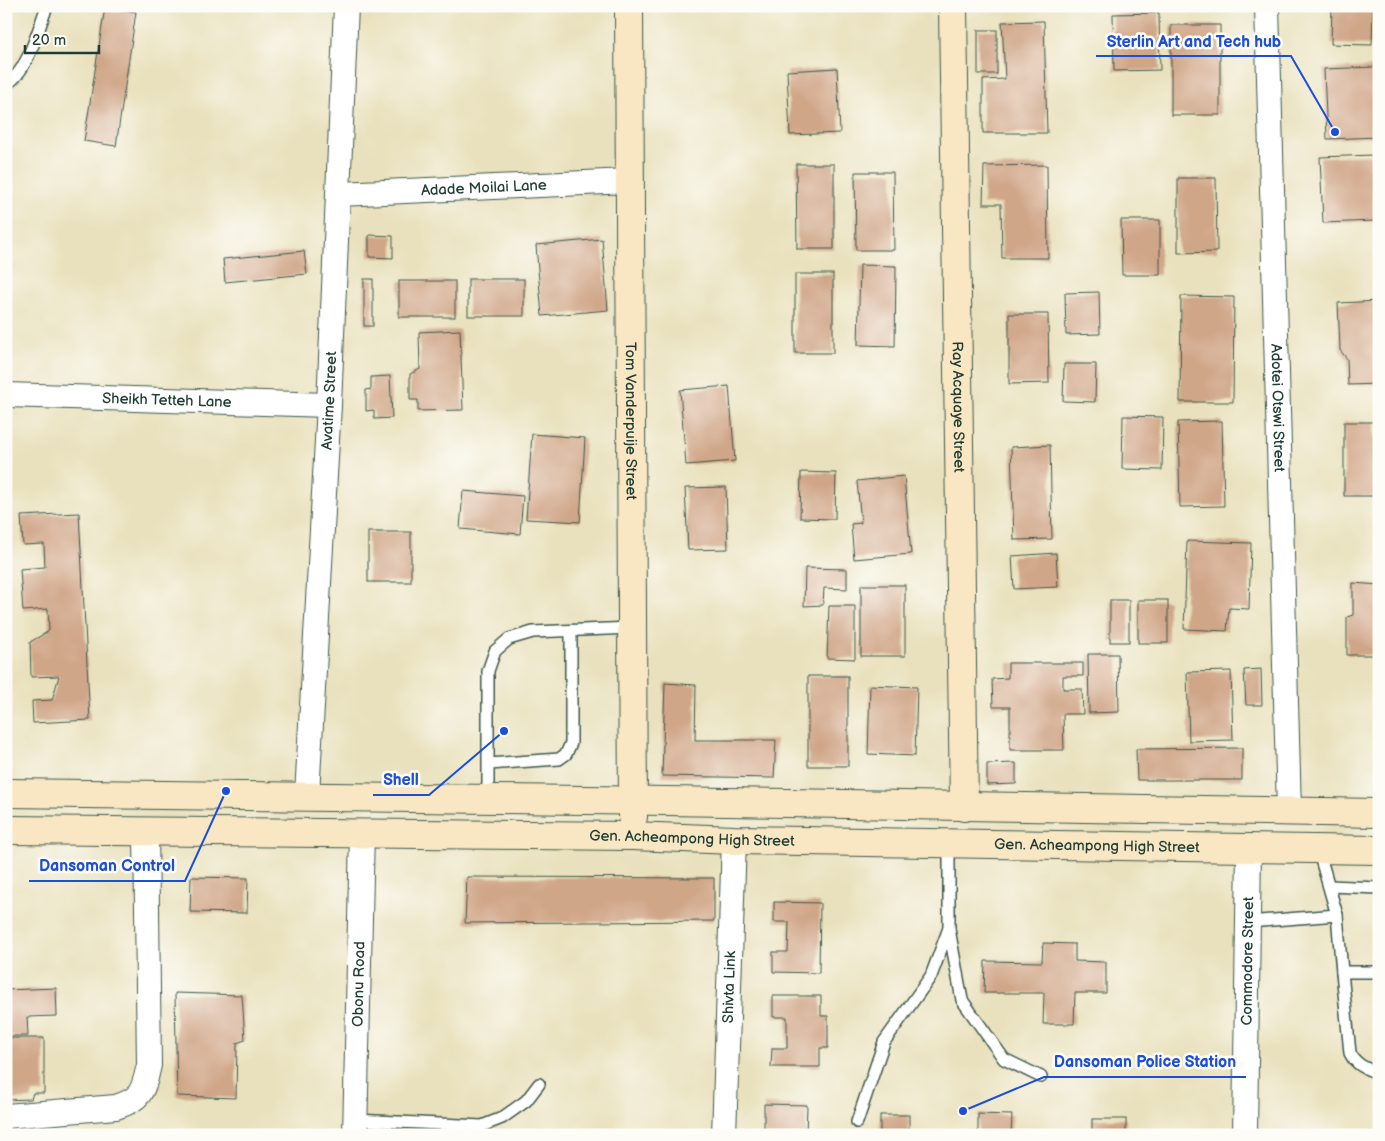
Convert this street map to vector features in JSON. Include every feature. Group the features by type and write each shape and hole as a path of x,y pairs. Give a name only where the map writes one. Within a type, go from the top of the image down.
{"main road":[{"name":"Tom Vanderpuije Street","path":"629,6 628,182 634,800 632,836"},
{"name":"Ray Acquaye Street","path":"953,6 964,807"},
{"path":"6,793 488,797 1379,813"},
{"name":"Gen. Acheampong High Street","path":"6,830 632,836 734,840 1379,850"}],"street":[{"name":"Avatime Street","path":"307,795 329,405 346,6"},
{"name":"Adotei Otswi Street","path":"1267,6 1289,811"},
{"name":"Adade Moilai Lane","path":"339,194 628,182"},
{"name":"Sheikh Tetteh Lane","path":"6,395 329,405"},
{"path":"6,1116 116,1107 132,1102 143,1090 149,1065 146,831"},
{"name":"Obonu Road","path":"355,1128 362,833"},
{"name":"Shivta Link","path":"724,1135 734,840"},
{"name":"Commodore Street","path":"1245,1135 1249,847"}],"lane":[{"path":"6,84 13,81 25,62 47,6"},
{"path":"488,797 490,764 488,671 495,651 509,639 533,632 632,628"},
{"path":"490,764 551,761 566,754 571,743 571,631"},
{"path":"949,843 949,928 962,1000 1004,1060 1041,1077"},
{"path":"1318,848 1337,916 1350,1052 1354,1061 1379,1073"},
{"path":"1329,886 1379,888"},
{"path":"1248,922 1337,916"},
{"path":"857,1122 884,1042 931,976 949,928"},
{"path":"1342,972 1379,972"},
{"path":"355,1128 482,1126 502,1118 526,1102 539,1084"}],"building":[{"path":"1332,6 1373,6 1372,45 1331,44"},
{"path":"105,7 136,12 116,146 84,141"},
{"path":"1159,13 1160,70 1114,71 1113,14"},
{"path":"1044,21 1047,133 983,133 983,80 1005,79 1002,22"},
{"path":"1171,25 1220,25 1220,115 1171,115"},
{"path":"978,30 997,30 997,74 978,74"},
{"path":"1376,67 1379,137 1327,139 1324,69"},
{"path":"837,68 840,133 790,135 787,71"},
{"path":"1373,155 1375,221 1323,223 1320,157"},
{"path":"796,164 834,164 834,249 797,249"},
{"path":"1047,165 1048,258 1002,258 1001,204 983,204 984,166"},
{"path":"855,172 893,172 894,250 856,250"},
{"path":"1178,178 1216,178 1217,252 1178,253"},
{"path":"1121,220 1160,220 1160,275 1122,275"},
{"path":"369,235 393,236 393,258 369,257"},
{"path":"602,239 608,310 542,316 536,245"},
{"path":"304,251 307,274 225,282 223,259"},
{"path":"860,265 896,266 895,346 858,345"},
{"path":"795,274 833,274 833,353 795,353"},
{"path":"364,279 373,279 373,326 364,326"},
{"path":"468,279 524,279 524,316 468,316"},
{"path":"399,281 455,281 455,317 399,317"},
{"path":"1099,292 1100,334 1066,335 1065,293"},
{"path":"1181,296 1234,297 1233,402 1180,402"},
{"path":"1379,301 1379,384 1348,385 1347,359 1340,350 1338,303"},
{"path":"1009,314 1048,314 1049,383 1009,384"},
{"path":"460,330 463,410 418,411 418,400 410,400 410,374 420,369 419,332"},
{"path":"1064,364 1096,364 1095,402 1063,401"},
{"path":"390,376 392,418 374,419 374,410 366,411 366,390 371,389 371,377"},
{"path":"729,386 735,461 686,465 680,390"},
{"path":"1123,416 1163,417 1162,470 1122,469"},
{"path":"1222,421 1224,506 1180,507 1178,422"},
{"path":"1344,422 1374,422 1375,465 1379,465 1379,496 1344,496"},
{"path":"532,434 585,438 580,522 526,519"},
{"path":"1050,445 1052,539 1014,540 1011,447"},
{"path":"801,472 836,473 835,519 800,518"},
{"path":"904,476 911,554 854,559 851,524 861,523 857,481"},
{"path":"726,487 728,549 688,550 685,488"},
{"path":"463,491 523,496 520,534 460,529"},
{"path":"79,513 90,720 33,723 32,701 52,700 59,676 31,677 30,642 49,631 48,609 23,611 20,569 45,567 44,544 23,545 21,516"},
{"path":"368,532 411,532 411,582 368,582"},
{"path":"1187,541 1251,543 1249,609 1229,608 1227,631 1184,629"},
{"path":"1056,553 1058,587 1014,589 1012,556"},
{"path":"805,568 847,569 847,589 824,588 823,605 804,606"},
{"path":"1353,583 1379,585 1379,655 1347,655 1347,617 1353,615"},
{"path":"861,585 905,585 905,656 861,656"},
{"path":"1110,600 1129,600 1129,642 1110,642"},
{"path":"1138,600 1168,600 1168,643 1138,643"},
{"path":"829,606 855,606 855,659 827,658"},
{"path":"1088,654 1118,654 1119,712 1089,713"},
{"path":"1008,663 1083,663 1083,676 1063,676 1063,689 1082,689 1083,714 1063,714 1064,750 1010,750 1010,707 993,707 992,679 1008,678"},
{"path":"1261,669 1262,705 1246,705 1244,670"},
{"path":"1231,671 1233,740 1189,741 1187,672"},
{"path":"808,676 848,676 848,766 808,766"},
{"path":"665,683 696,685 695,740 776,740 774,778 662,776"},
{"path":"870,685 917,687 915,756 868,754"},
{"path":"1242,748 1242,780 1137,780 1136,749"},
{"path":"1016,763 1016,784 987,785 987,764"},
{"path":"191,877 248,878 247,913 190,912"},
{"path":"467,877 714,878 714,921 465,923"},
{"path":"774,902 820,903 819,973 773,972 773,952 788,952 789,922 774,922"},
{"path":"1043,943 1075,944 1075,961 1106,962 1106,993 1075,993 1074,1024 1043,1024 1044,993 984,993 985,961 1042,962"},
{"path":"56,988 57,1016 27,1017 28,1036 6,1036 6,990"},
{"path":"175,993 242,995 245,1040 237,1043 236,1098 177,1096"},
{"path":"773,996 821,996 821,1016 828,1016 828,1048 820,1048 820,1067 771,1067 772,1048 787,1048 787,1017 773,1017"},
{"path":"6,1038 44,1038 44,1093 33,1093 31,1099 6,1100"},
{"path":"764,1104 807,1105 806,1135 764,1135"},
{"path":"978,1114 1012,1115 1011,1135 978,1135"},
{"path":"880,1115 909,1115 909,1135 880,1135"},
{"path":"1092,1119 1126,1119 1126,1135 1092,1135"}],"place":[{"name":"Sterlin Art and Tech hub","path":"1335,132"},
{"name":"Shell","path":"504,731"},
{"name":"Dansoman Control","path":"226,791"},
{"name":"Dansoman Police Station","path":"963,1111"}]}
